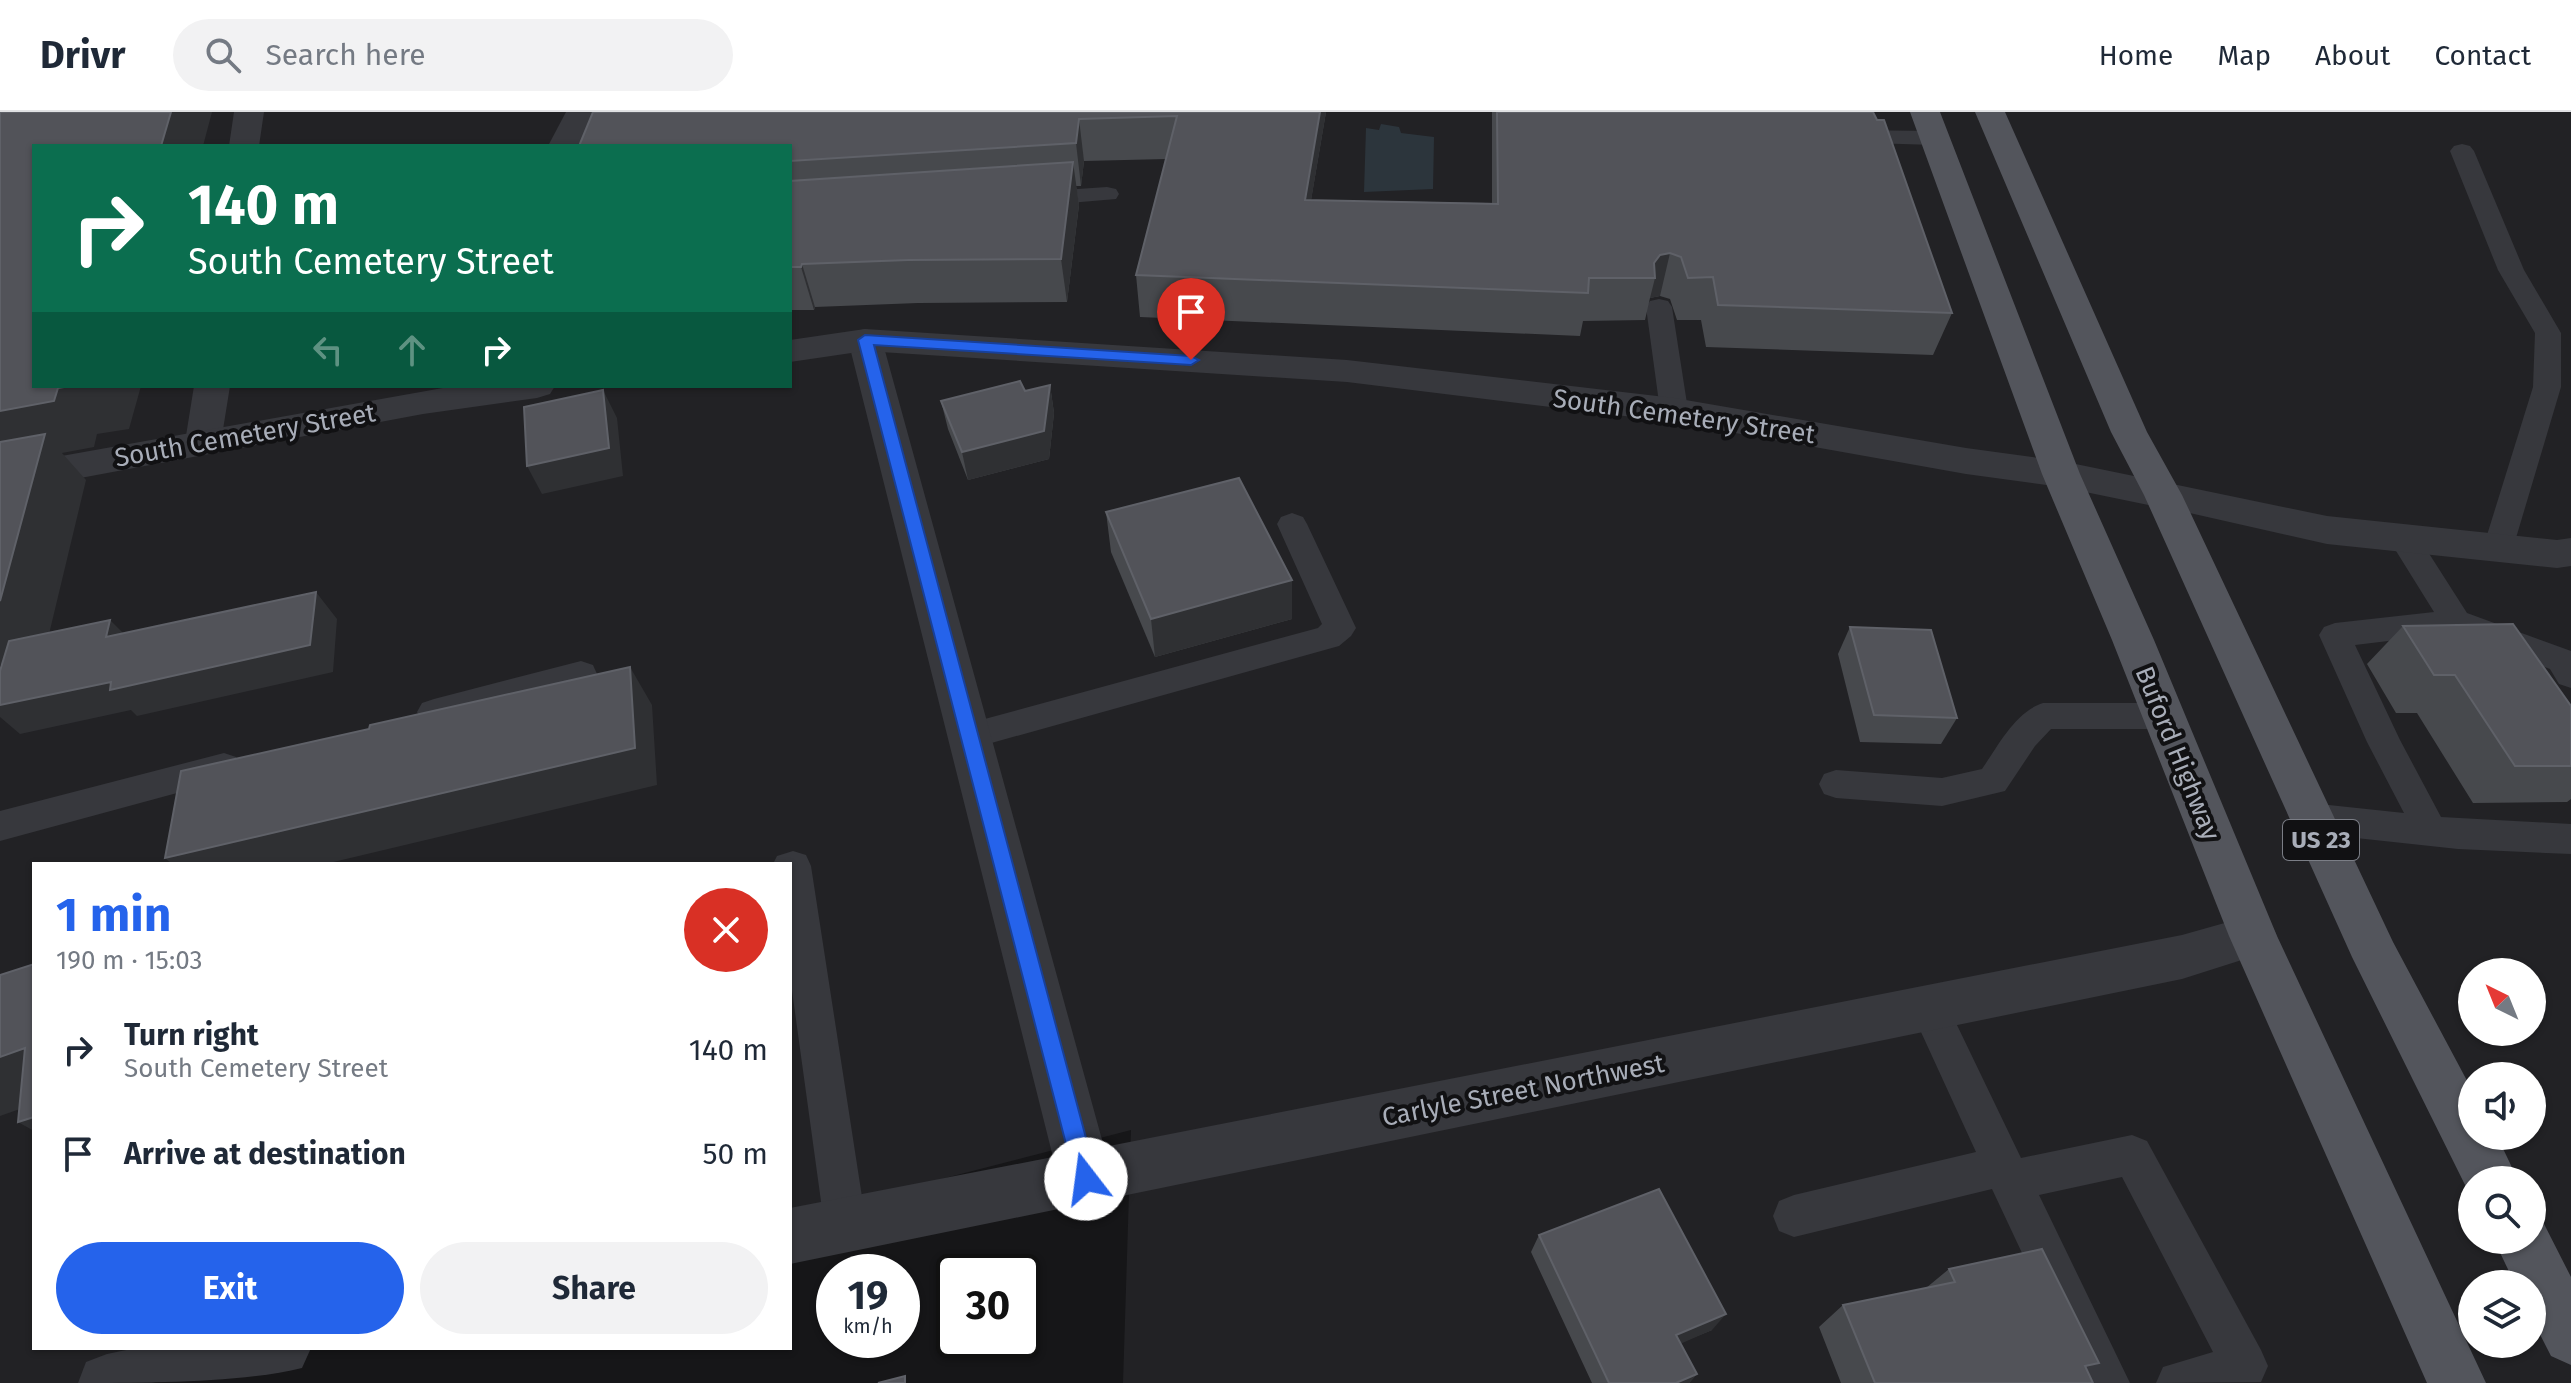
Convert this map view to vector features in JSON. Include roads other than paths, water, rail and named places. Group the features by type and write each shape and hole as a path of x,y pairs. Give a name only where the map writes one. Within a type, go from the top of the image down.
{"main road":[{"name":"US 23","path":"1990,112 2129,432 2163,495 2376,957 2484,1166"},
{"name":"Buford Highway","path":"1930,125 2061,474 2253,936 2457,1383"},
{"path":"2545,1268 2571,1336"}],"street":[{"path":"244,144 249,112"},
{"path":"564,144 581,112"},
{"path":"865,340 1086,1179"},
{"name":"South Cemetery Street","path":"792,351 865,340 1347,371 1674,410 1966,461 2061,474 2327,530 2498,548 2566,549"},
{"path":"203,442 212,388"},
{"name":"South Cemetery Street","path":"0,480 203,442 428,394 510,388"},
{"name":"Carlyle Street Northwest","path":"792,1236 2182,957 2253,936"},
{"path":"107,1383 272,1350"}],"lane":[{"path":"1826,137 1930,125"},
{"path":"2462,151 2511,270 2548,333 2547,387 2498,548"},
{"path":"1012,200 1107,194"},
{"path":"1659,307 1674,410"},
{"path":"970,736 1328,637 1340,628 1292,524"},
{"path":"2403,538 2456,621"},
{"path":"2430,830 2335,635 2456,621 2561,660 2571,675"},
{"path":"397,722 581,674"},
{"path":"1836,784 1942,792 1993,781 2023,737 2043,716 2163,716"},
{"path":"0,826 260,758"},
{"path":"2310,818 2458,834 2571,839"},
{"path":"792,866 845,1223"},
{"path":"1929,1008 2107,1383"},
{"path":"1794,1216 2007,1174 2132,1155 2245,1366 2179,1383"}]}
